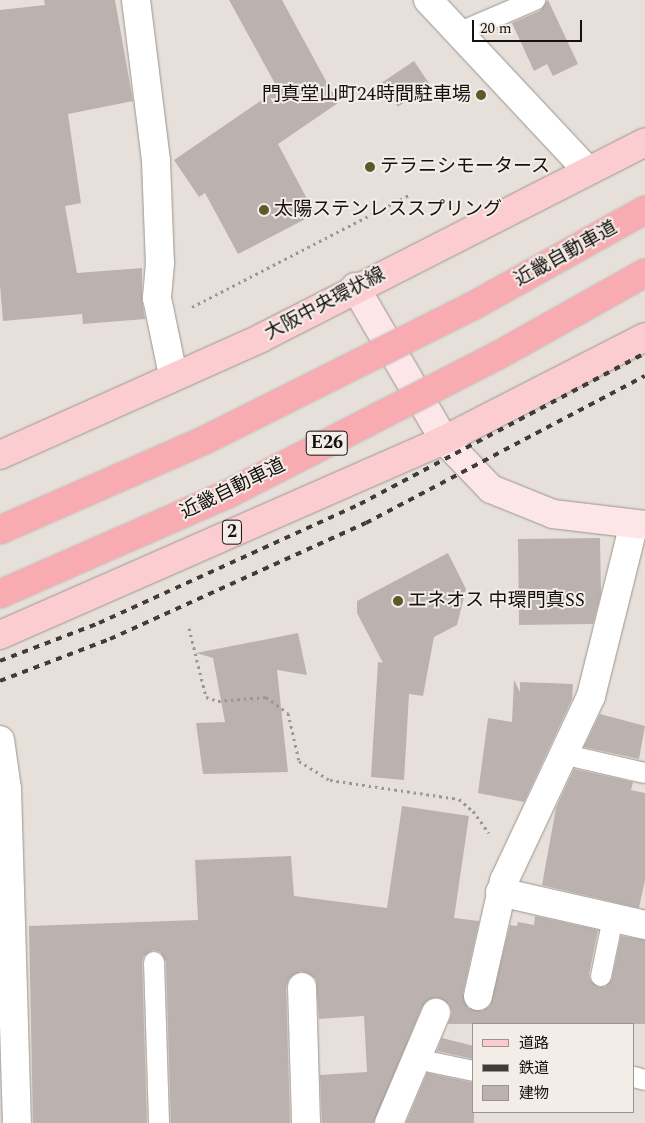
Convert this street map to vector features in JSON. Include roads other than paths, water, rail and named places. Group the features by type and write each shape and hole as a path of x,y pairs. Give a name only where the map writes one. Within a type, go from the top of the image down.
{"highway":[{"name":"近畿自動車道","path":"0,530 214,436 473,306 645,210"},
{"name":"近畿自動車道","path":"0,594 226,495 497,356 645,273"}],"main road":[{"name":"大阪中央環状線","path":"0,455 173,375 261,338 356,287 645,142"},
{"path":"356,287 444,440 490,489 553,514 640,524"},
{"name":"2","path":"0,635 444,440 645,337"}],"street":[{"path":"136,0 156,161 160,263 157,298 173,375"},
{"path":"428,0 587,170"},
{"path":"478,996 500,892 562,754 591,696 640,524"},
{"path":"0,740 7,788 17,1123"},
{"path":"500,892 645,925"},
{"path":"302,988 306,1123"},
{"path":"389,1123 436,1013"}],"lane":[{"path":"458,33 535,0"},
{"path":"562,754 645,773"},
{"path":"601,976 614,918"},
{"path":"154,962 159,1123"},
{"path":"416,1059 472,1071"}],"railway":[{"path":"0,661 99,623 360,504 645,353"},
{"path":"0,681 110,639 366,523 645,376"}],"place":[{"name":"門真堂山町24時間駐車場","path":"481,95"},
{"name":"テラニシモータース","path":"370,167"},
{"name":"太陽ステンレススプリング","path":"264,210"},
{"name":"エネオス 中環門真SS","path":"398,601"}]}
